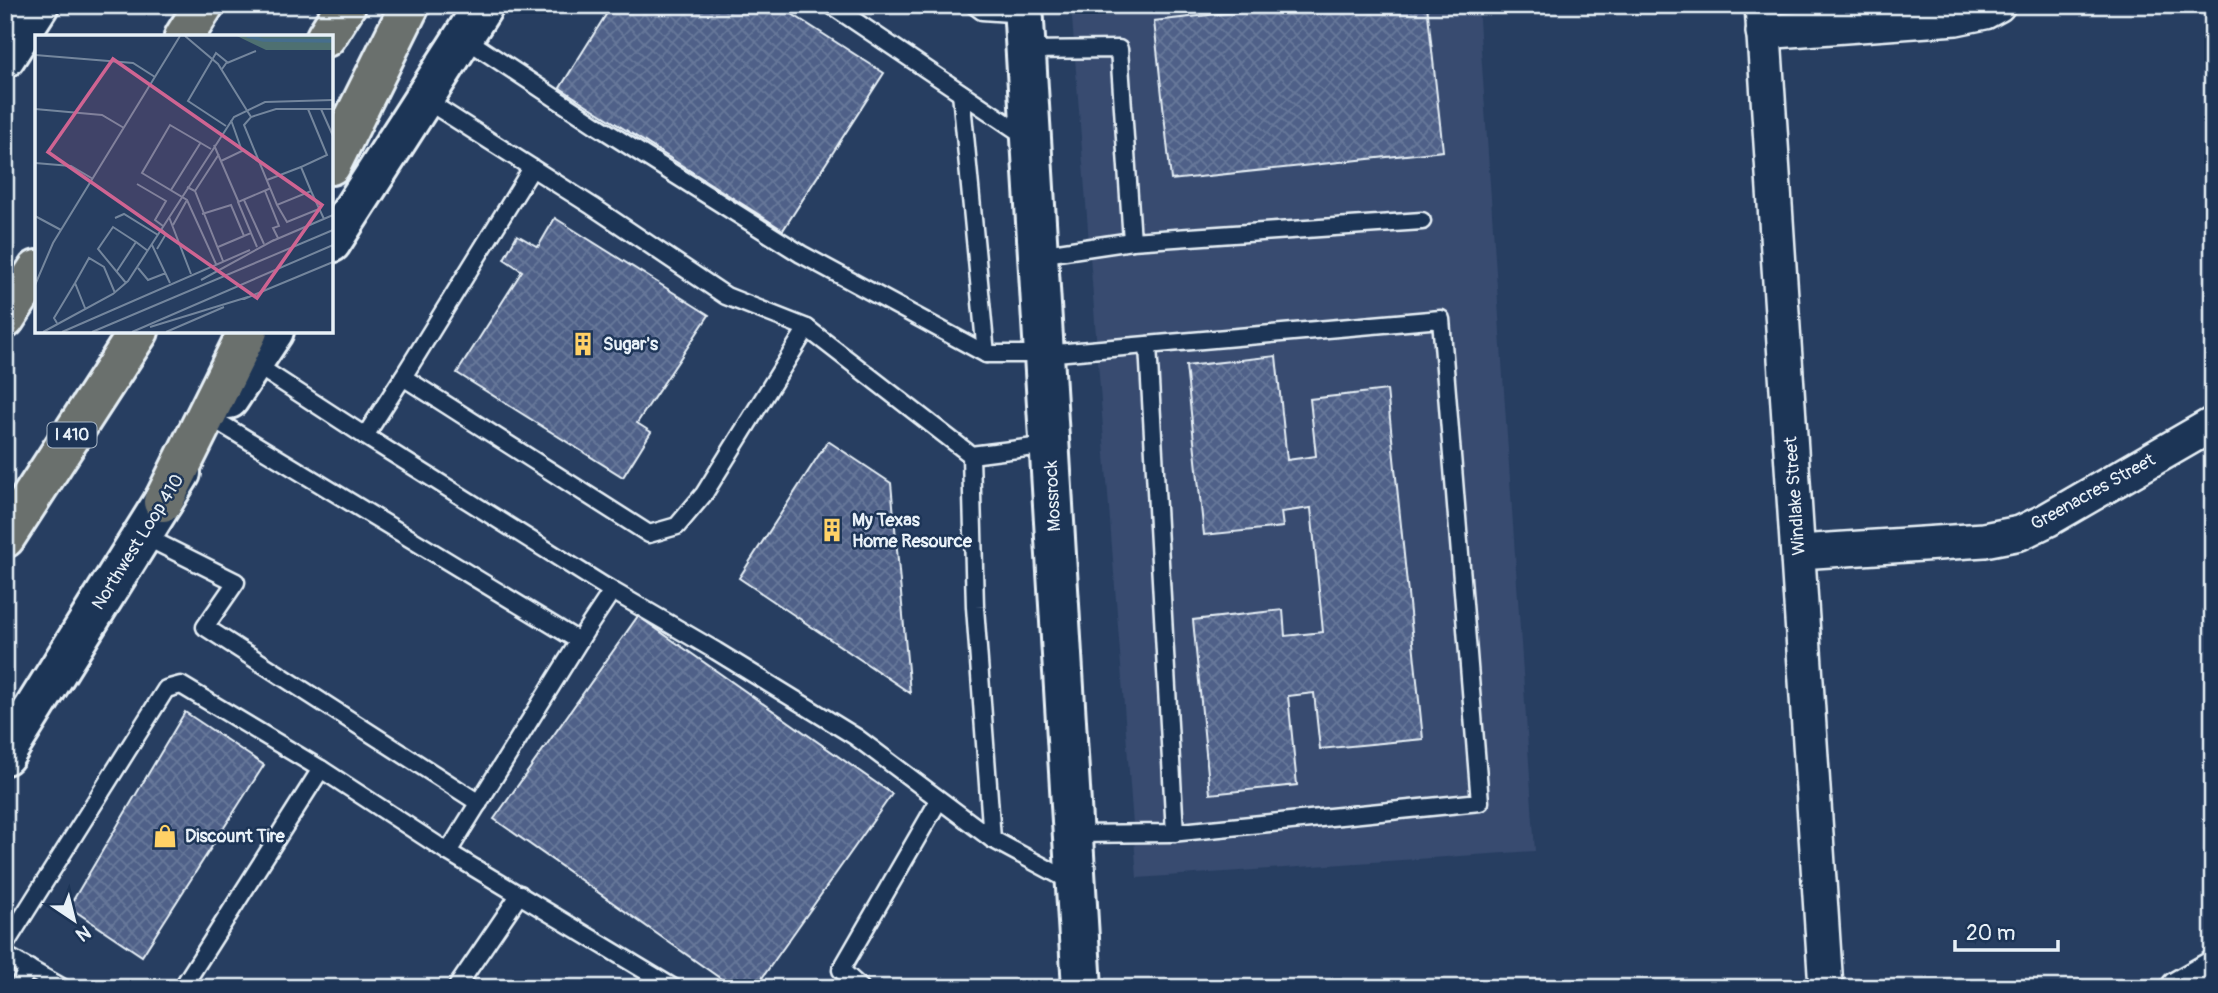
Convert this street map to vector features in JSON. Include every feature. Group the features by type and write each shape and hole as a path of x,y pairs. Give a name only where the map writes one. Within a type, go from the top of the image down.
{"highway":[{"path":"185,35 204,5"},
{"path":"327,35 346,5"},
{"path":"332,162 410,5"},
{"path":"5,320 35,273"},
{"name":"I 410","path":"5,538 138,332"},
{"path":"163,502 250,347"}],"street":[{"path":"5,58 39,5"},
{"path":"332,241 484,5"},
{"path":"1763,19 1956,18 1985,12 1998,5"},
{"name":"Windlake Street","path":"1763,19 1826,988"},
{"name":"Mossrock","path":"1024,23 1082,988"},
{"name":"Northwest Loop 410","path":"5,755 215,420 250,347 272,332"},
{"name":"Greenacres Street","path":"1799,552 1984,540 2020,533 2213,424"},
{"path":"2178,988 2213,968"}],"lane":[{"path":"831,5 1031,140"},
{"path":"974,5 982,11 1119,49 1132,240"},
{"path":"463,37 596,125 801,254 986,354 1044,354 1441,319 1480,802 1175,833 1073,834"},
{"path":"961,93 986,354"},
{"path":"424,99 726,296 807,328 971,454 1050,445"},
{"path":"365,436 532,167"},
{"path":"1038,255 1132,240 1422,221"},
{"path":"403,376 649,534 677,526 704,494 807,328"},
{"path":"1148,345 1175,833"},
{"path":"250,347 365,436 603,586 856,737 992,839 1076,885"},
{"path":"215,420 579,641"},
{"path":"971,454 975,607 992,839"},
{"path":"142,535 236,582 205,627 479,803"},
{"path":"449,852 612,591 603,586"},
{"path":"5,945 166,689 181,685 674,988"},
{"path":"181,988 321,769"},
{"path":"861,988 841,970 939,800"},
{"path":"456,988 520,894"},
{"path":"5,955 63,988"},
{"path":"17,988 29,968"}],"shaded area":[{"path":"1071,5 1478,5 1535,851 1137,878"}],"building":[{"path":"612,5 778,5 884,73 783,230 560,88"},
{"path":"1301,5 1427,5 1443,151 1171,180 1154,21"},
{"name":"Sugar's","path":"555,218 709,315 637,423 651,432 623,477 457,373 522,271 504,259 517,235 538,247"},
{"path":"1276,356 1287,460 1316,456 1310,399 1387,390 1423,739 1320,749 1314,693 1288,696 1297,785 1210,794 1193,620 1283,610 1285,636 1323,632 1311,508 1281,512 1283,527 1204,535 1186,366"},
{"name":"My Texas Home Resource","path":"828,441 891,483 910,693 739,578"},
{"path":"638,616 892,794 755,988 734,988 494,819"},
{"name":"Discount Tire","path":"185,712 264,765 142,956 69,907"},
{"path":"538,979 552,988 533,988"}],"place":[{"name":"Sugar's","path":"583,344"},
{"name":"My Texas Home Resource","path":"832,530"},
{"name":"Discount Tire","path":"165,836"}]}
